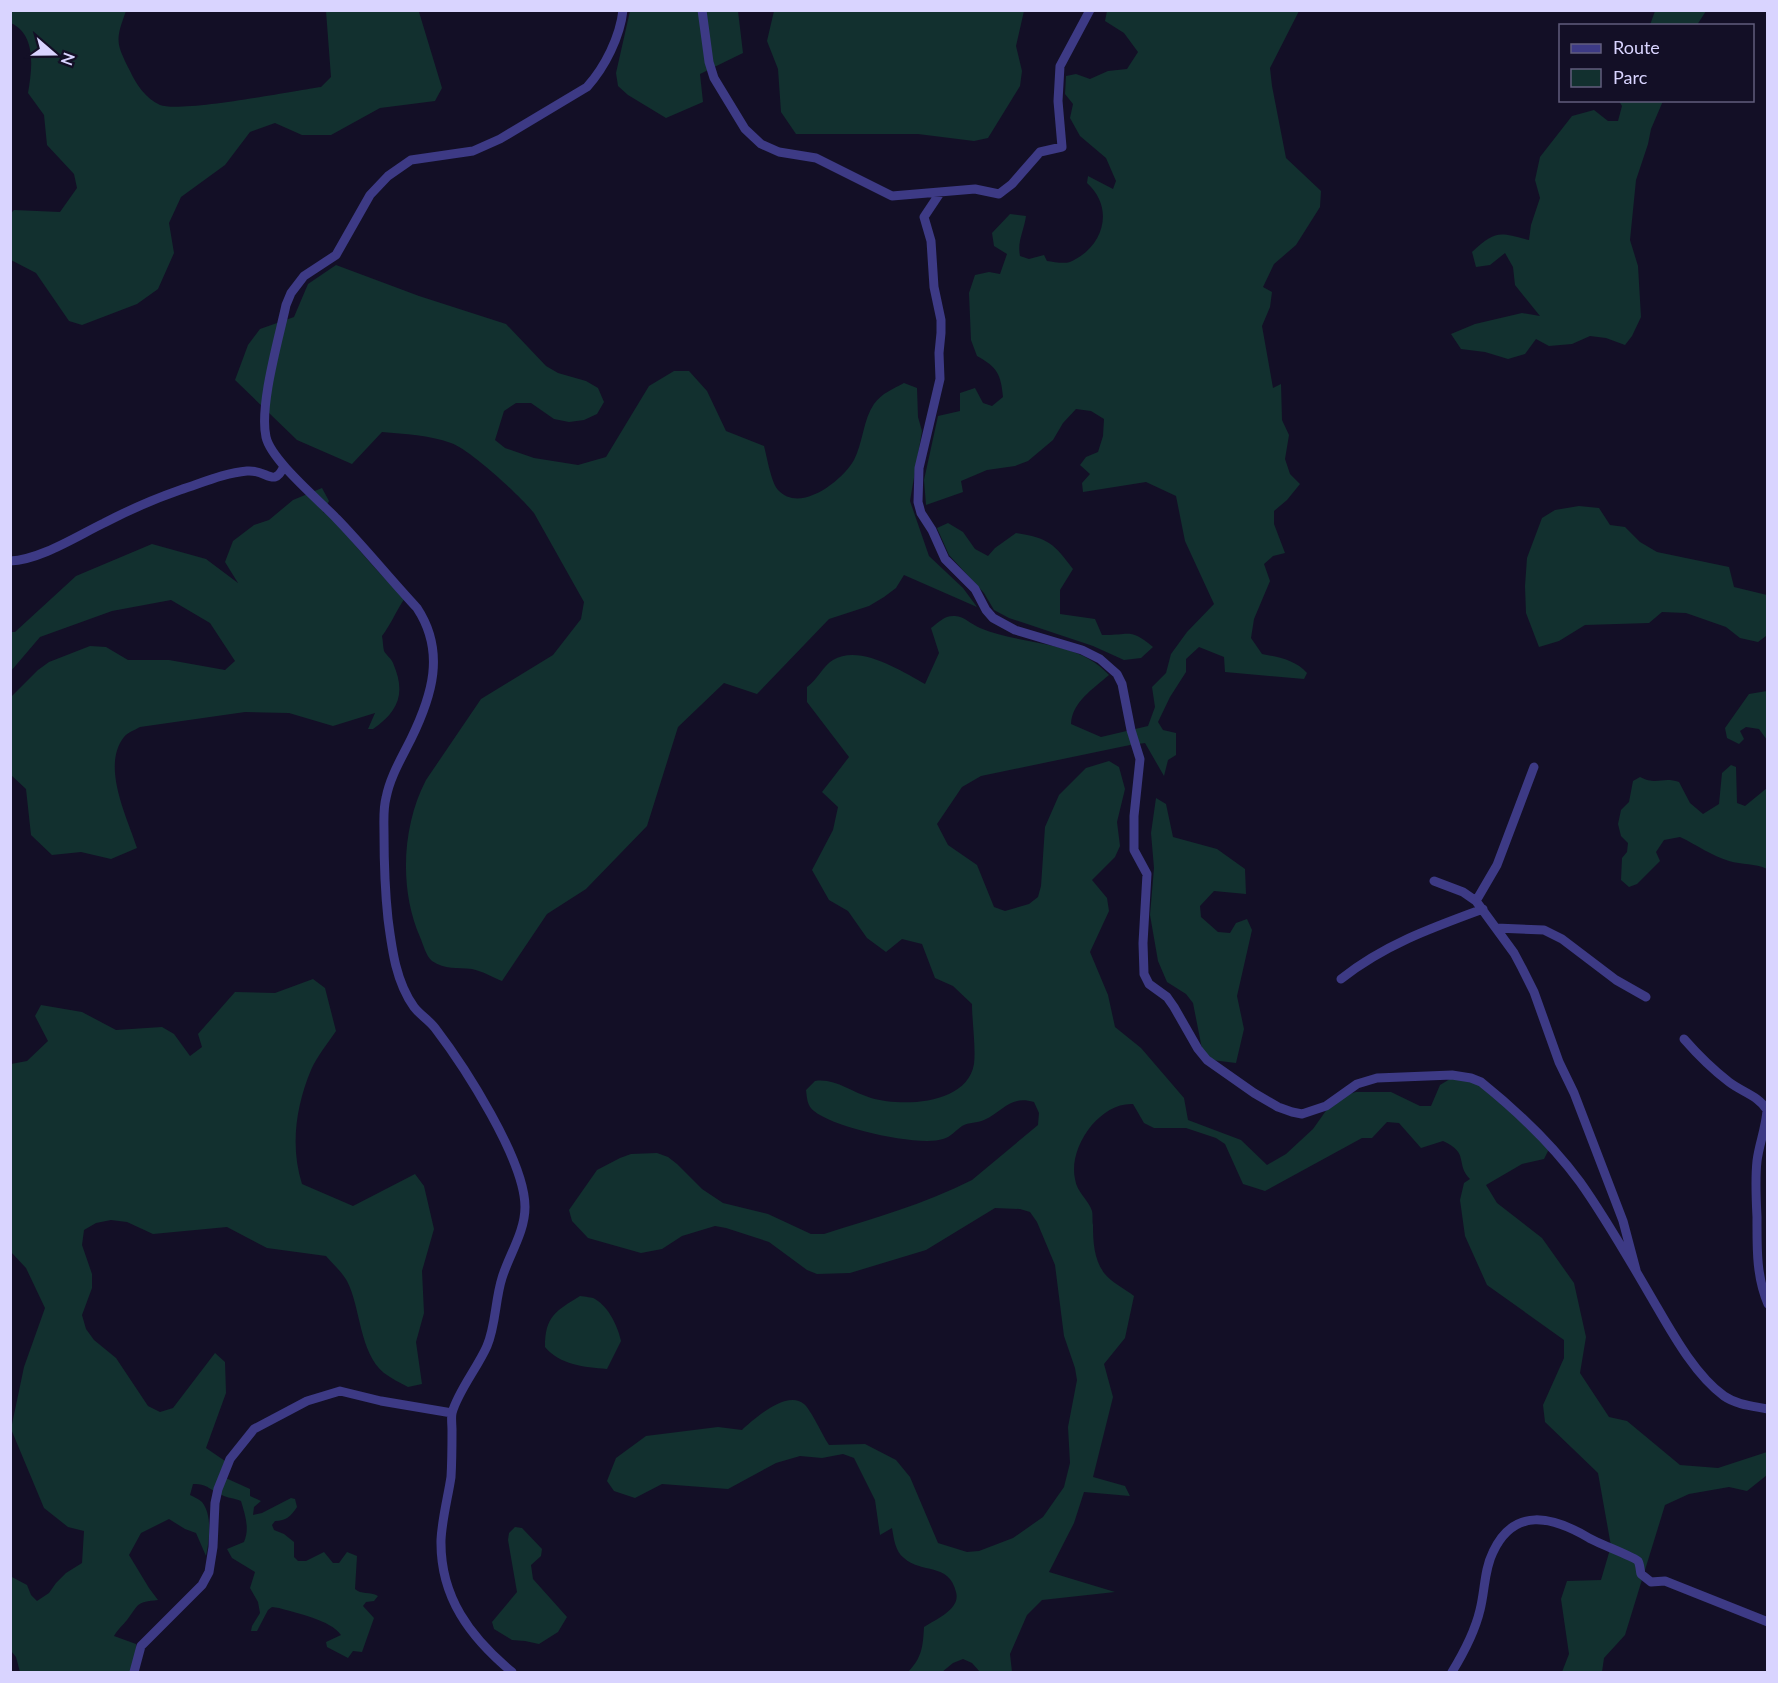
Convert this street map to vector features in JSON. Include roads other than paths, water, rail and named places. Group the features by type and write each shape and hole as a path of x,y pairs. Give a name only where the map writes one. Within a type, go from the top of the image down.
{"street":[{"path":"512,1672 477,1641 465,1623 452,1597 444,1571 441,1536 451,1469 452,1413 488,1344 501,1279 524,1220 523,1187 514,1160 489,1112 453,1053 432,1024 415,1009 402,982 393,959 384,865 386,798 398,764 425,704 434,665 433,642 427,623 417,608 338,520 276,459 268,446 265,420 267,396 276,351 286,305 291,293 304,276 336,255 370,195 388,176 411,160 473,152 500,140 587,87 596,77 614,43 623,10"},
{"path":"702,10 714,78 745,129 761,144 779,152 816,158 892,196 975,189 999,194 1012,184 1040,152 1062,147 1058,101 1060,66 1090,10"},
{"path":"940,193 924,217 930,241 941,333 940,379 919,468 918,502 921,513 932,530 945,559 975,589 993,618 1015,630 1082,650 1100,659 1117,674 1122,684 1124,702 1140,759 1134,816 1134,850 1147,874 1143,953 1144,974 1149,984 1167,997 1174,1006 1198,1049 1207,1060 1254,1093 1292,1112 1302,1113 1326,1106 1357,1084 1377,1078 1452,1075 1481,1082 1529,1124 1562,1159 1597,1208 1675,1338 1708,1382 1735,1402 1767,1409"},
{"path":"10,561 21,560 54,548 150,501 231,473 257,471 276,478 284,466"},
{"path":"1476,901 1497,865 1534,767"},
{"path":"1434,881 1463,892 1476,901 1514,953 1534,992 1559,1062 1574,1093 1623,1221 1636,1272"},
{"path":"1341,979 1377,954 1417,934 1482,909"},
{"path":"1496,928 1544,930 1562,939 1616,980 1646,997"},
{"path":"1684,1039 1706,1064 1767,1110 1767,1124 1758,1152 1756,1176 1757,1258 1762,1290 1767,1304"},
{"path":"134,1672 141,1646 202,1585 209,1572 218,1489 230,1459 254,1429 307,1401 340,1391 381,1401 452,1413"},
{"path":"1452,1672 1480,1612 1492,1552 1508,1529 1519,1522 1537,1520 1562,1524 1601,1545 1633,1557 1638,1561 1641,1574 1651,1582 1665,1581 1767,1622"}]}
